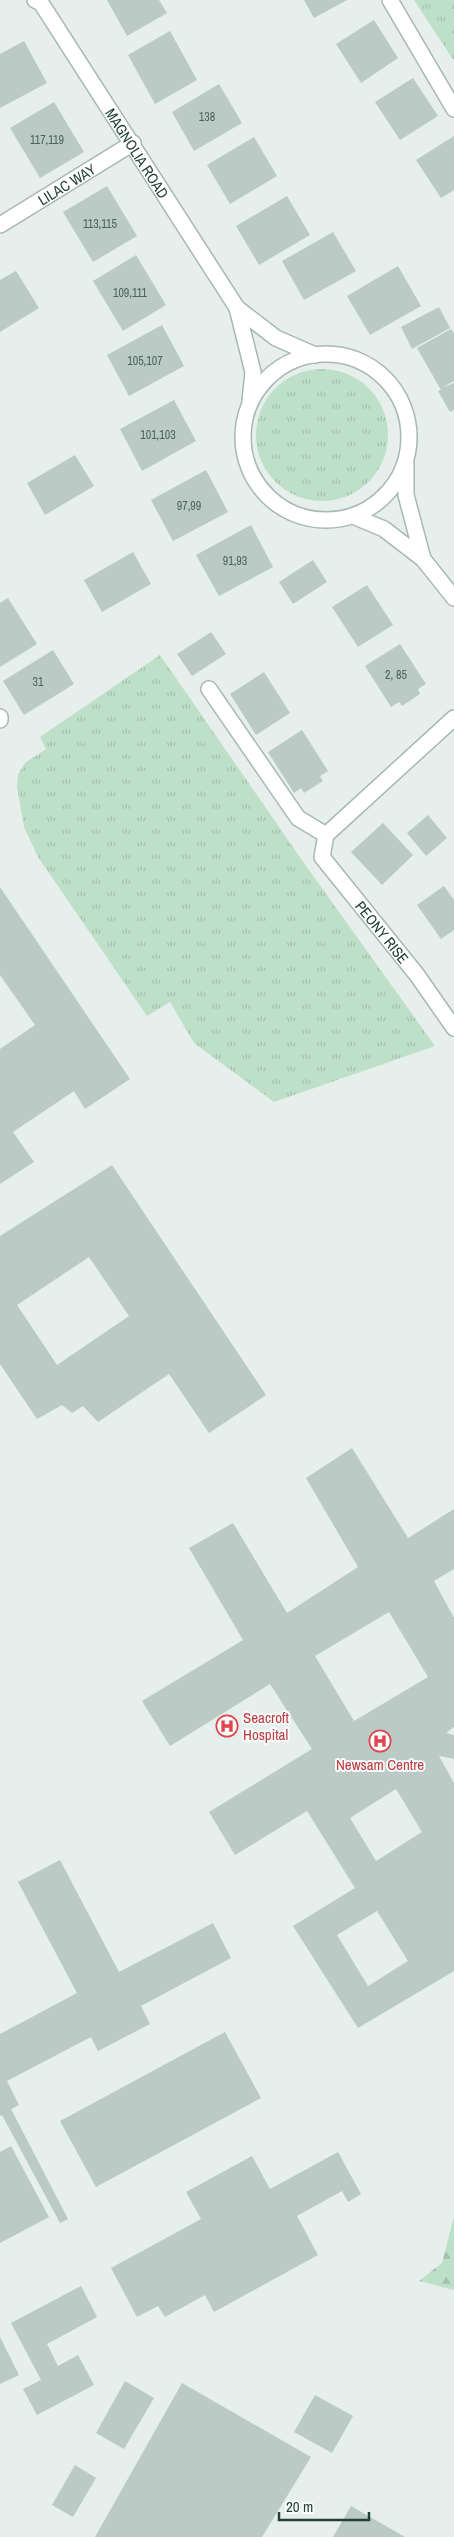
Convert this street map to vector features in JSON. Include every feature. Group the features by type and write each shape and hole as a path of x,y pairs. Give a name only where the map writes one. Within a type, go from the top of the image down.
{"street":[{"name":"MAGNOLIA ROAD","path":"35,0 41,3 237,308 253,372 250,402 243,429 245,457 256,483 275,503 300,516 327,520 353,516 377,503 390,490 396,483 406,458"},
{"path":"390,0 454,109"},
{"name":"LILAC WAY","path":"0,224 132,143"},
{"name":"MAGNOLIA ROAD","path":"237,308 276,338 315,354"},
{"name":"MAGNOLIA ROAD","path":"250,402 266,379 288,362 315,354 342,355 367,365 388,382 403,405 409,431 406,458 406,495 424,559"},
{"name":"MAGNOLIA ROAD","path":"353,516 384,529 424,559 454,598"},
{"path":"209,689 298,818 326,835 454,718"},
{"name":"PEONY RISE","path":"326,835 322,857 417,975 454,1028"}],"green space":[{"path":"414,0 454,0 454,61"},
{"path":"322,369 335,370 347,374 369,388 383,410 387,422 387,448 383,460 369,482 347,496 335,500 322,501 309,500 297,496 275,482 261,460 257,448 256,435 257,422 261,410 275,388 297,374 309,370"},
{"path":"160,655 304,863 435,1046 274,1102 194,1043 170,1002 147,1016 38,857 24,827 17,787 18,774 25,763 46,749 40,737"},
{"path":"454,2216 454,2290 419,2281 442,2263"}],"building":[{"path":"107,0 159,0 167,13 127,36"},
{"path":"304,0 347,0 314,18"},
{"path":"374,20 398,58 361,83 336,44"},
{"path":"170,31 197,80 155,104 128,55"},
{"path":"24,41 47,83 0,108 0,54"},
{"path":"413,78 438,116 400,140 375,102"},
{"path":"219,84 242,123 194,151 172,112"},
{"path":"54,102 84,152 40,178 10,128"},
{"path":"454,136 454,190 441,198 416,160"},
{"path":"254,137 277,176 230,204 207,165"},
{"path":"107,186 137,236 93,262 63,212"},
{"path":"287,196 310,235 259,265 236,226"},
{"path":"333,232 356,271 304,300 282,261"},
{"path":"136,255 166,305 123,331 93,281"},
{"path":"398,266 421,306 370,335 347,296"},
{"path":"16,271 39,308 0,332 0,280"},
{"path":"439,307 450,328 412,349 401,327"},
{"path":"162,325 184,366 129,396 107,355"},
{"path":"451,329 454,333 454,381 442,388 454,383 454,410 450,412 438,391 441,390 417,348"},
{"path":"174,400 196,441 142,471 120,429"},
{"path":"75,455 94,486 45,515 27,483"},
{"path":"206,470 228,512 173,541 151,500"},
{"path":"251,525 273,567 219,596 196,555"},
{"path":"133,552 151,584 102,612 84,580"},
{"path":"313,560 327,582 293,604 279,582"},
{"path":"367,585 393,625 358,647 332,607"},
{"path":"8,598 37,644 0,667 0,603"},
{"path":"211,632 226,654 192,676 177,654"},
{"path":"400,644 426,684 418,689 420,694 402,706 399,702 391,707 365,666"},
{"path":"53,650 74,684 24,715 3,681"},
{"path":"264,672 290,713 256,735 230,694"},
{"path":"302,730 328,771 320,776 323,781 304,793 301,788 294,793 268,752"},
{"path":"428,815 447,838 426,856 407,833"},
{"path":"383,823 413,855 382,885 351,852"},
{"path":"444,886 454,900 454,930 441,939 417,905"},
{"path":"0,887 130,1079 85,1109 74,1091 13,1132 34,1162 0,1184 0,1049 35,1025 0,975"},
{"path":"112,1165 266,1395 209,1433 169,1374 98,1422 83,1406 72,1413 62,1405 37,1419 0,1364 0,1236","holes":["89,1257 129,1316 57,1365 17,1305"]},
{"name":"Newsam Centre","path":"352,1448 408,1538 454,1509 454,1569 434,1581 454,1618 454,1727 446,1733 454,1735 454,1759 439,1756 454,1783 454,1971 358,2028 293,1926 355,1888 307,1811 235,1855 209,1812 312,1749 270,1684 170,1746 142,1701 243,1640 189,1548 233,1523 287,1613 358,1567 306,1478","holes":["389,1612 428,1677 354,1721 315,1656","396,1789 422,1832 376,1861 350,1818","377,1911 408,1961 368,1986 337,1935"]},
{"path":"60,1860 119,1972 213,1923 231,1958 141,2006 150,2024 98,2051 91,2037 7,2081 19,2105 11,2109 68,2219 60,2223 2,2115 0,2116 0,2034 77,1993 18,1882"},
{"path":"225,2032 261,2098 96,2187 60,2121"},
{"path":"11,2146 49,2217 0,2243 0,2152"},
{"path":"338,2152 361,2194 348,2202 342,2191 297,2216 318,2255 214,2312 205,2295 165,2317 158,2306 137,2317 111,2268 201,2219 186,2192 252,2156 270,2189"},
{"path":"81,2286 97,2317 47,2344 58,2366 78,2355 94,2385 37,2415 23,2389 41,2380 11,2323"},
{"path":"0,2337 19,2375 0,2384"},
{"path":"125,2381 154,2398 124,2449 96,2433"},
{"path":"182,2383 311,2457 262,2537 95,2537"},
{"path":"315,2395 353,2416 332,2453 294,2432"},
{"path":"75,2465 96,2478 73,2517 52,2505"},
{"path":"351,2506 405,2537 333,2537"}],"place":[{"name":"Seacroft Hospital","path":"227,1726"},
{"name":"Newsam Centre","path":"380,1741"}]}
